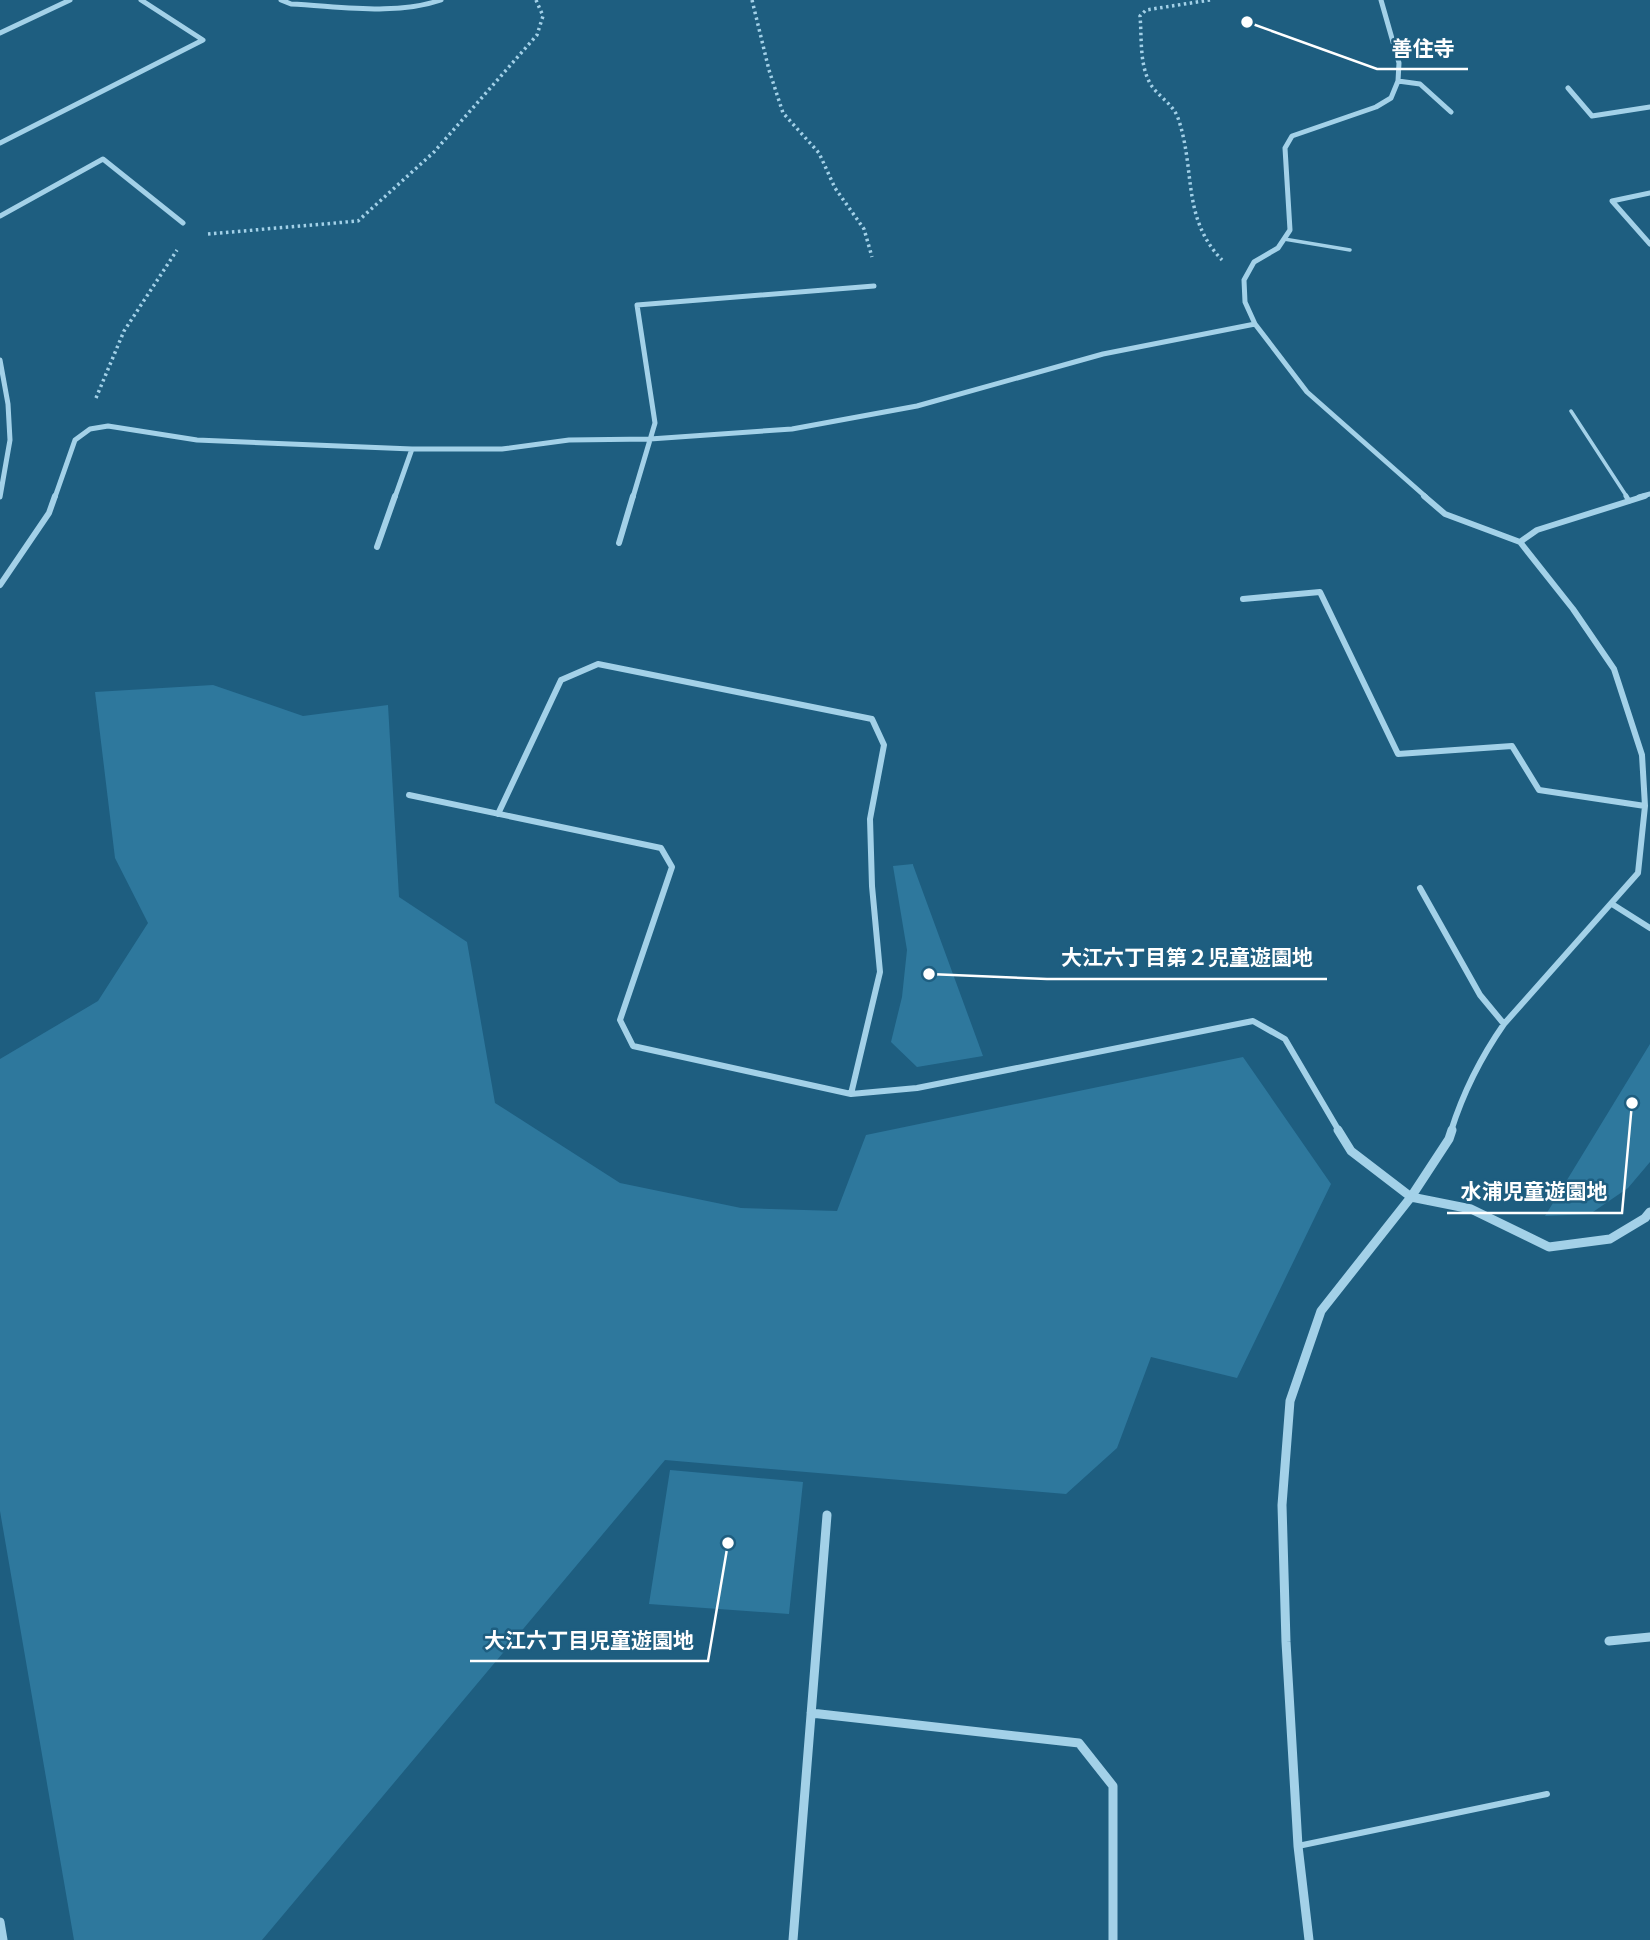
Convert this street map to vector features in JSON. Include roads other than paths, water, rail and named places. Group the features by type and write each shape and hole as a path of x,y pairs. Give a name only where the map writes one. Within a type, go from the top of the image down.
{"street":[{"path":"0,33 70,0"},
{"path":"0,143 203,40 141,0"},
{"path":"281,0 291,4 384,6 433,5 441,0"},
{"path":"1309,1940 1298,1846 1286,1642 1282,1505 1290,1401 1321,1311 1411,1197 1449,1139 1460,1104 1490,1044 1504,1024 1638,873 1645,806 1642,755 1614,669 1573,609 1520,542 1445,514 1307,392 1255,324 1245,302 1244,280 1254,262 1278,248 1290,230 1285,148 1292,136 1376,107 1391,98 1398,81 1399,63 1381,0"},
{"path":"1398,81 1420,84 1451,112"},
{"path":"1568,88 1592,116 1650,107"},
{"path":"0,216 103,159 183,223"},
{"path":"1650,193 1612,201 1650,244"},
{"path":"619,542 655,423 637,305 874,286"},
{"path":"0,585 48,513 75,440 90,429 108,426 197,440 412,449 502,449 569,440 650,439 792,429 905,408 1104,354 1255,324"},
{"path":"0,360 10,440 0,497"},
{"path":"377,547 412,449"},
{"path":"1520,542 1537,530 1650,494"},
{"path":"1243,599 1321,592 1398,754 1512,746 1539,789 1645,806"},
{"path":"498,814 561,680 598,664 872,719 884,745 870,819 872,887 880,972 851,1094"},
{"path":"409,796 661,848 672,867 620,1020 633,1046 851,1094 917,1088 1253,1021 1285,1039 1351,1151 1411,1197 1471,1209 1549,1247 1610,1239 1645,1218 1650,1212"},
{"path":"1420,888 1480,995 1504,1024"},
{"path":"1612,904 1650,928"},
{"path":"793,1940 827,1515"},
{"path":"1609,1641 1650,1637"},
{"path":"811,1713 1079,1743 1113,1786 1113,1940"},
{"path":"0,1922 3,1940"}],"lane":[{"path":"1284,239 1350,250"},
{"path":"1571,411 1629,501"},
{"path":"1298,1846 1547,1794"}],"place":[{"name":"善住寺","path":"1247,22"},
{"name":"大江六丁目第２児童遊園地","path":"929,974"},
{"name":"水浦児童遊園地","path":"1632,1103"},
{"name":"大江六丁目児童遊園地","path":"728,1543"}]}
